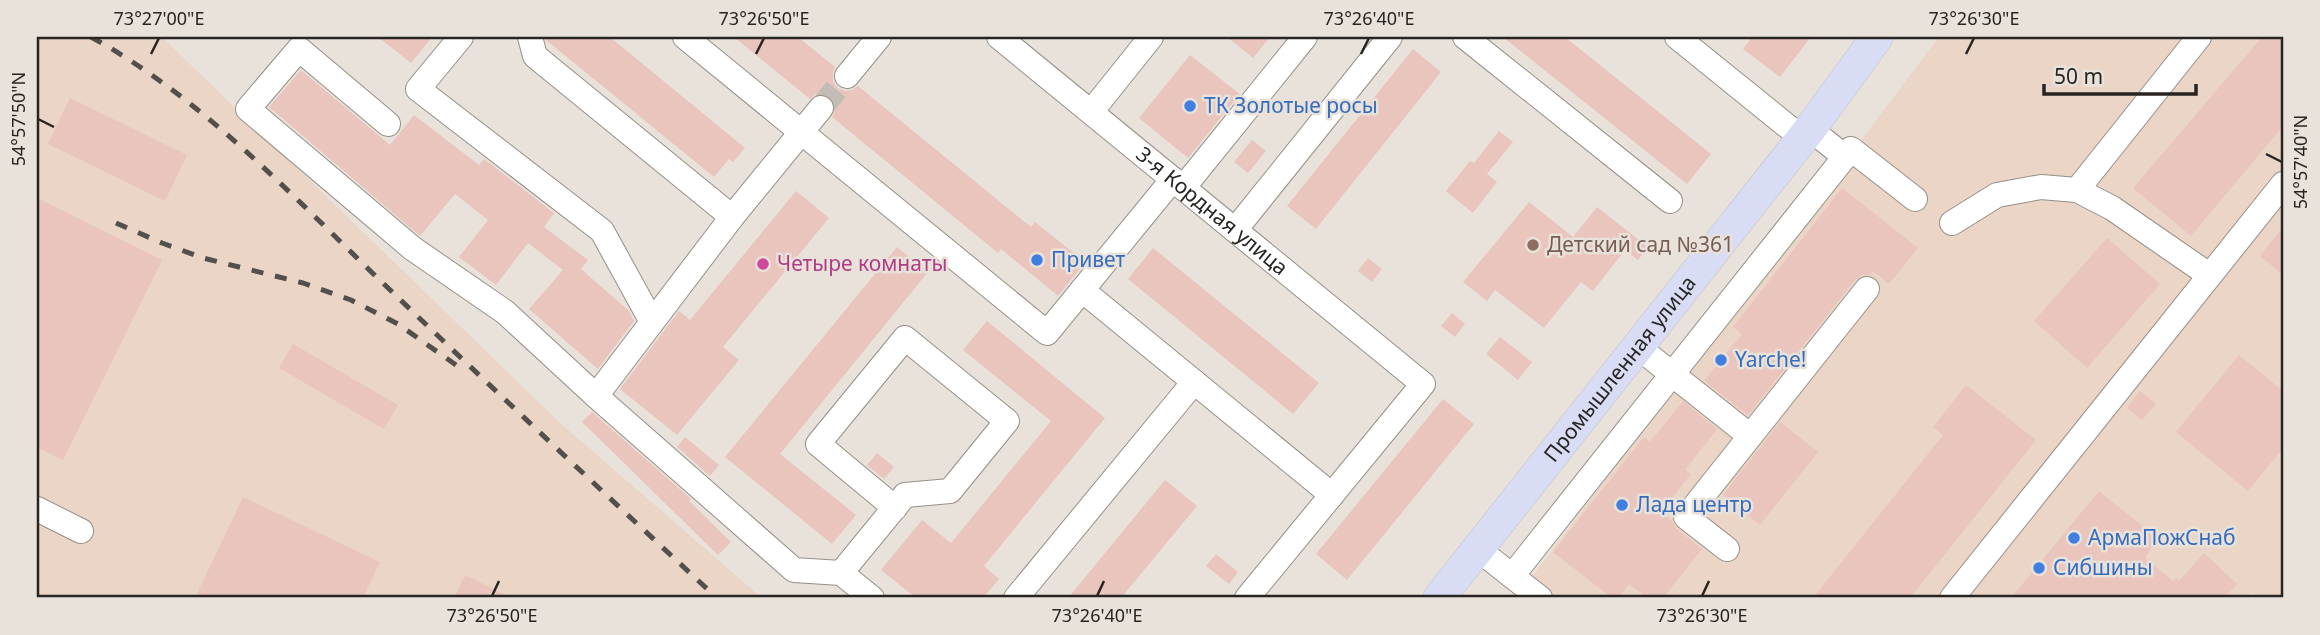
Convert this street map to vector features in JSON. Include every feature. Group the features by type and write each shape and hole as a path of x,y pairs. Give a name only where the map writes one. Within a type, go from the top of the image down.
{"main road":[{"name":"Промышленная улица","path":"1439,598 1806,134 1877,37"}],"street":[{"path":"461,37 418,89 602,231 652,322"},
{"path":"530,37 535,56 732,217"},
{"path":"685,37 1047,333 1305,37"},
{"path":"847,76 879,37"},
{"name":"3-я Кордная улица","path":"999,37 1423,384 1332,495"},
{"path":"1091,112 1152,37"},
{"path":"1235,230 1390,37"},
{"path":"1465,37 1670,201"},
{"path":"1677,37 1806,134 1845,157"},
{"path":"2077,190 2199,37"},
{"path":"388,124 299,49 248,108 412,248 505,312 794,570 841,573 872,598"},
{"path":"596,396 732,217 821,108"},
{"path":"1512,576 1851,149 1915,199"},
{"path":"1952,598 2283,184"},
{"path":"1952,223 1997,195 2041,187 2077,190 2112,208 2209,275"},
{"path":"1727,549 1686,517 1867,289"},
{"path":"1082,290 1332,495 1247,598"},
{"path":"841,573 895,508 905,495 950,491 1007,421 905,338 818,444 895,508"},
{"path":"1638,347 1749,436"},
{"path":"1016,598 1194,382"},
{"path":"37,509 81,531"},
{"path":"1479,550 1540,598"}],"shaded area":[{"path":"37,37 162,37 559,422 762,598 37,598"},
{"path":"1939,37 2283,37 2283,598 2257,598 2251,593 2246,598 1516,598"}],"building":[{"path":"378,37 432,37 411,63"},
{"path":"545,37 610,37 745,148 733,162 729,159 714,177"},
{"path":"734,37 798,37 835,67 833,81 838,88 845,91 858,86 1031,227 1035,222 1085,262 1058,296 1001,249 998,253 832,117 835,103 830,96 816,94 810,99"},
{"path":"1227,37 1270,37 1253,58"},
{"path":"1503,37 1565,37 1711,154 1687,184"},
{"path":"1752,37 1811,37 1780,77 1743,49"},
{"path":"2262,37 2283,37 2283,126 2191,236 2133,188"},
{"path":"1413,49 1441,72 1316,229 1287,206"},
{"name":"ТК Золотые росы","path":"1190,55 1240,94 1188,158 1139,118"},
{"path":"301,70 390,145 414,115 479,165 484,159 554,213 544,227 588,260 581,269 629,311 634,321 598,369 529,309 563,270 528,243 496,285 459,257 488,220 455,194 420,236 269,107"},
{"path":"70,98 187,155 165,201 48,144"},
{"path":"1499,131 1513,142 1487,174 1497,182 1473,213 1446,191 1470,161 1474,163"},
{"path":"1252,140 1266,151 1248,173 1234,162"},
{"path":"1842,188 1918,248 1889,284 1873,271 1870,275 1862,275 1855,280 1748,415 1704,381 1742,334 1733,327"},
{"path":"796,191 829,218 723,347 739,360 677,435 620,389 679,311 690,320"},
{"path":"37,198 162,260 63,460 37,447"},
{"name":"Детский сад №361","path":"1529,202 1573,237 1597,207 1648,247 1638,260 1625,250 1593,291 1581,282 1544,328 1495,290 1487,301 1463,282"},
{"path":"2283,227 2283,275 2260,256"},
{"path":"2107,238 2160,284 2087,368 2034,321"},
{"path":"897,247 928,272 780,454 856,515 832,544 725,457"},
{"path":"1153,248 1319,383 1293,414 1128,279"},
{"path":"1368,258 1382,269 1372,282 1358,271"},
{"path":"1452,313 1465,324 1455,337 1441,326"},
{"path":"987,321 1105,418 984,566 999,579 983,598 916,598 881,570 922,520 951,543 1051,421 963,350"},
{"path":"1500,337 1532,362 1518,380 1486,354"},
{"path":"293,344 398,405 384,429 279,368"},
{"path":"2239,355 2283,391 2283,448 2248,491 2176,432"},
{"path":"1966,385 2036,440 1910,598 1813,598 1943,435 1933,427"},
{"path":"2140,391 2156,404 2142,420 2127,408"},
{"path":"1443,399 1474,424 1347,580 1316,554"},
{"path":"1683,401 1717,429 1685,470 1691,474 1661,512 1702,549 1663,598 1648,598 1629,584 1618,598 1612,598 1553,552 1644,437 1650,442"},
{"path":"592,412 691,499 689,501 731,542 718,555 582,422"},
{"path":"1780,422 1818,452 1760,525 1723,495"},
{"path":"685,437 719,465 710,476 677,447"},
{"path":"877,453 894,467 884,479 867,465"},
{"path":"1165,480 1197,506 1121,598 1068,598"},
{"path":"2099,491 2157,538 2145,558 2173,581 2176,578 2179,581 2204,553 2237,584 2224,598 2011,598"},
{"path":"243,497 380,562 363,598 195,598"},
{"path":"1216,554 1238,572 1229,584 1206,566"},
{"path":"465,575 512,598 454,598"}],"tunnel":[{"path":"821,108 847,76"}],"railway":[{"path":"91,37 172,90 246,151 509,404 717,598"},
{"path":"116,223 203,258 303,283 351,300 398,324 456,365"}],"place":[{"name":"ТК Золотые росы","path":"1190,106"},
{"name":"Детский сад №361","path":"1533,245"},
{"name":"Привет","path":"1037,260"},
{"name":"Четыре комнаты","path":"763,264"},
{"name":"Yarche!","path":"1721,360"},
{"name":"Лада центр","path":"1622,505"},
{"name":"АрмаПожСнаб","path":"2074,538"},
{"name":"Сибшины","path":"2039,568"}]}
